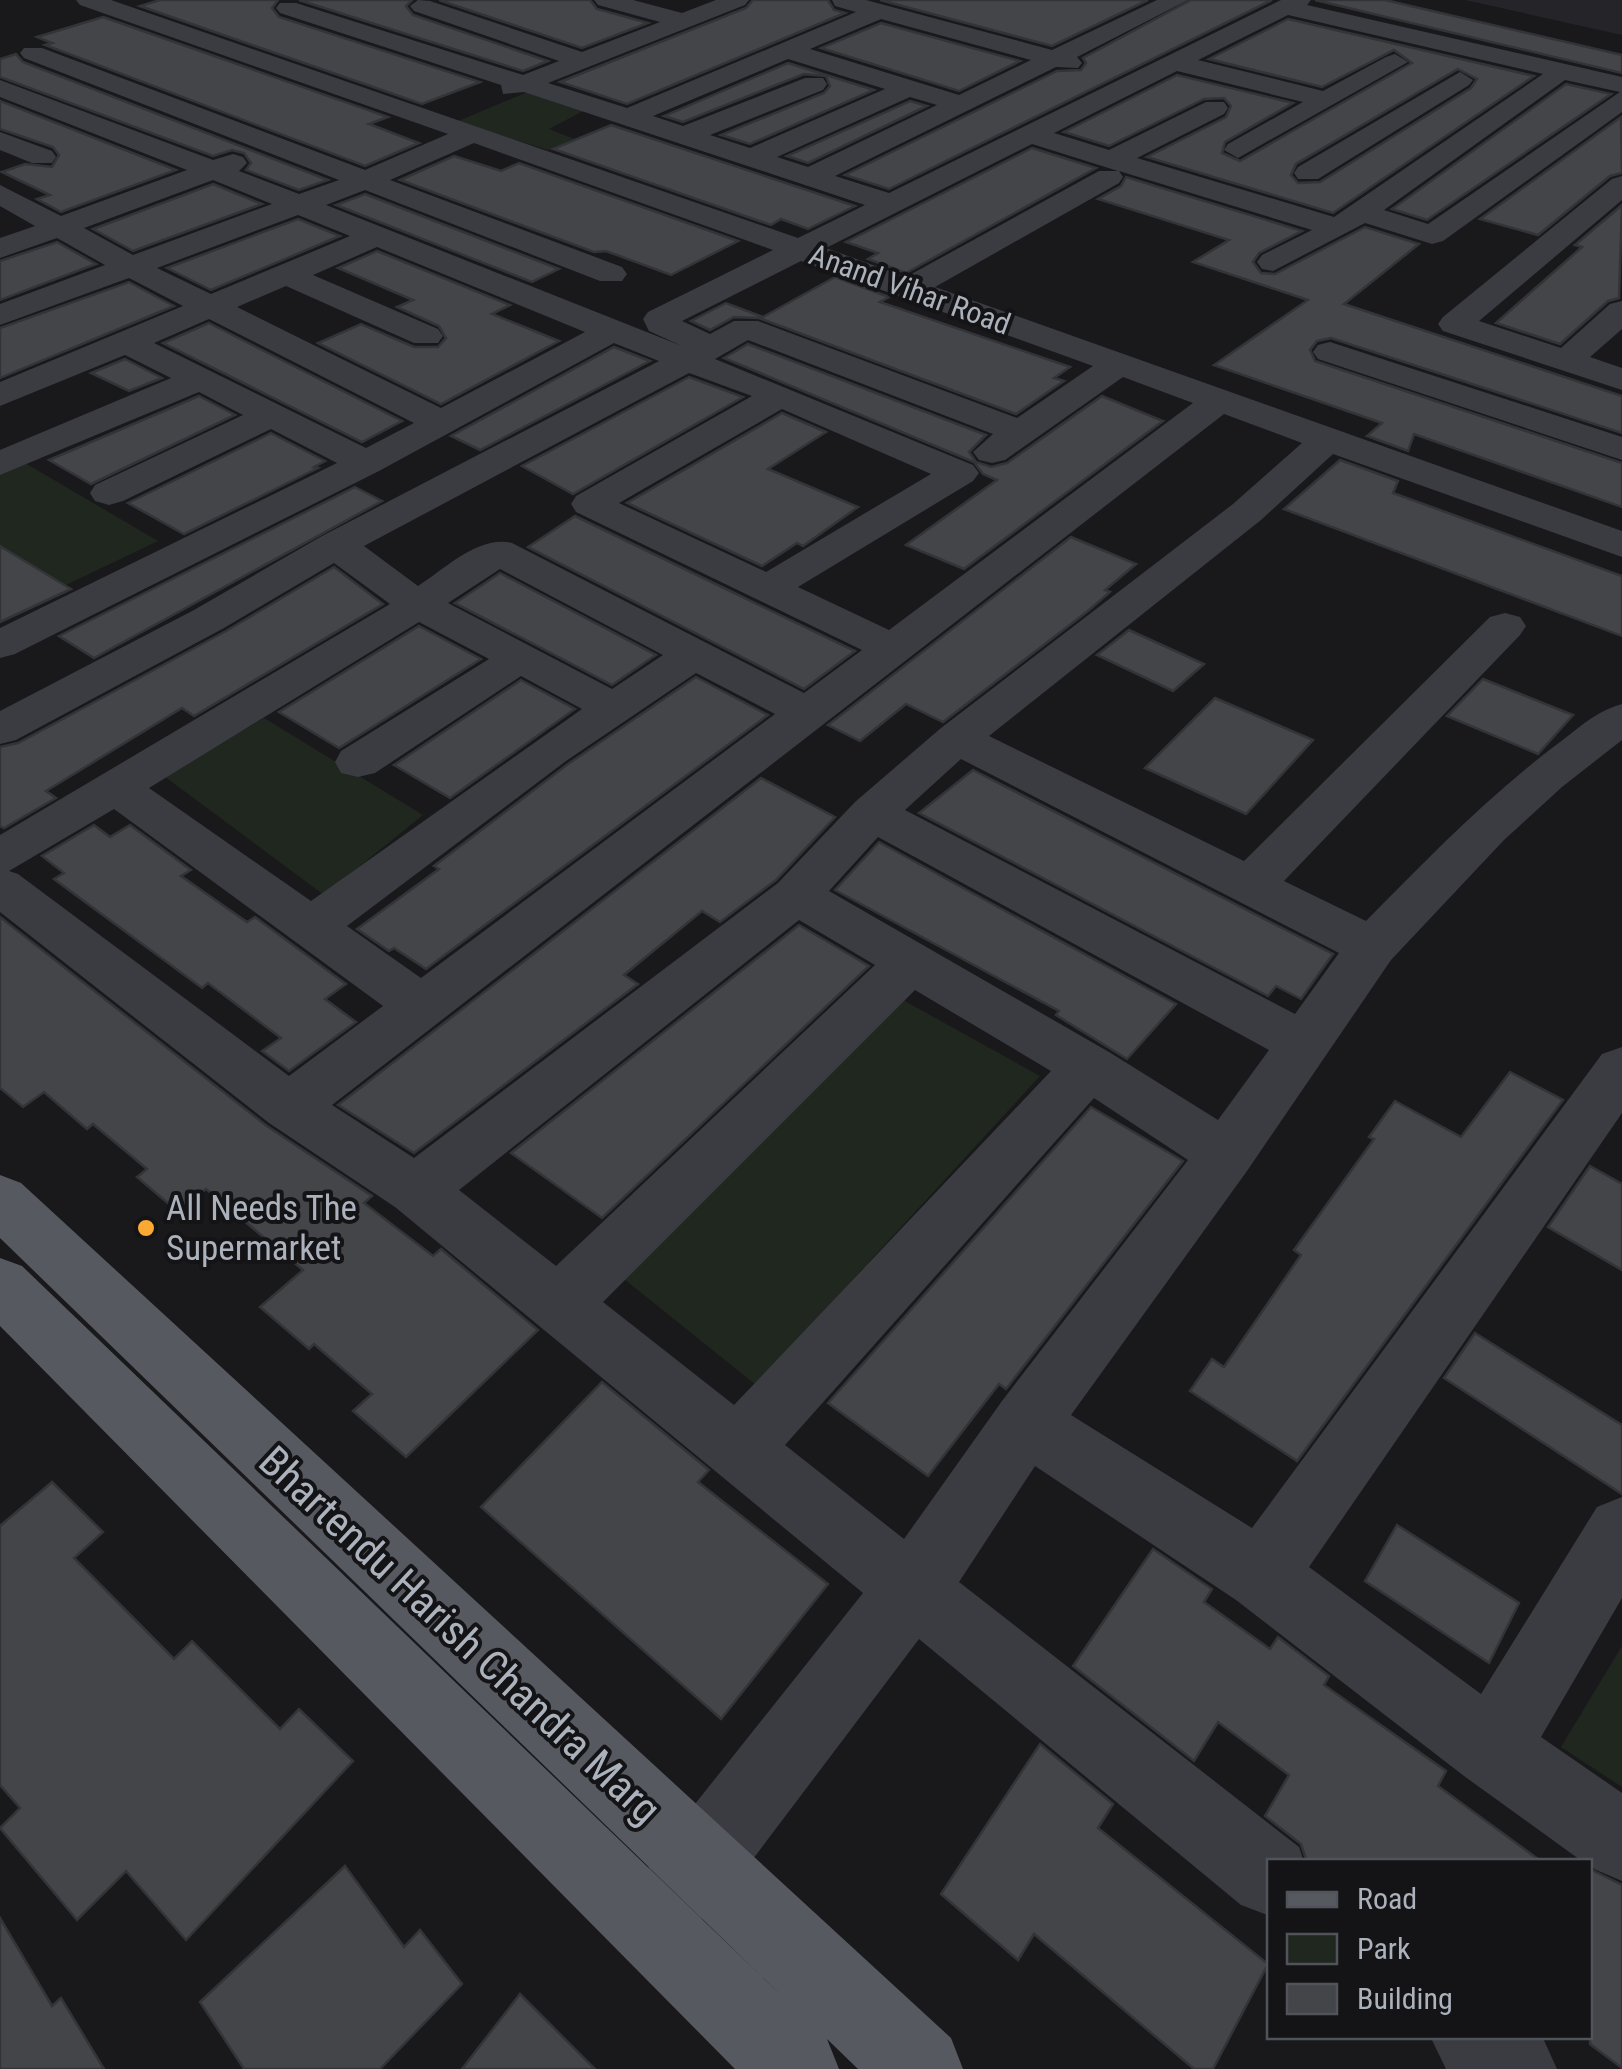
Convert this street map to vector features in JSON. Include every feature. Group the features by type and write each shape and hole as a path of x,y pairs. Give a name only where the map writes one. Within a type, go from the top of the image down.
{"main road":[{"name":"Bhartendu Harish Chandra Marg","path":"0,1200 920,2069"},
{"name":"Bhartendu Harish Chandra Marg","path":"0,1286 796,2069"}],"street":[{"name":"Anand Vihar Road","path":"88,0 424,118 474,112 802,250 1622,545"},
{"path":"606,0 684,21"},
{"path":"838,0 1134,81"},
{"path":"807,178 1176,0"},
{"path":"0,316 363,180 525,82 684,21 723,2"},
{"path":"960,473 780,396 700,354 661,324 660,318 1292,4 1622,86"},
{"path":"290,7 892,204"},
{"path":"355,28 413,9 581,60"},
{"path":"628,117 879,12"},
{"path":"1253,24 1289,34"},
{"path":"196,38 233,26"},
{"path":"998,43 1032,27"},
{"path":"829,32 867,44"},
{"path":"786,50 962,104"},
{"path":"32,52 611,274"},
{"path":"1360,53 1528,98"},
{"path":"1174,62 1326,100"},
{"path":"1238,150 1395,62"},
{"path":"1258,83 1292,63"},
{"path":"1273,262 1349,220 1528,98 1559,70"},
{"path":"962,73 1000,84"},
{"path":"683,136 814,84"},
{"path":"1308,173 1477,84"},
{"path":"749,159 910,87"},
{"path":"0,88 165,150 372,238 612,332 700,354"},
{"path":"1027,134 1110,169 1432,235 1622,100"},
{"path":"908,289 1215,108"},
{"path":"128,163 228,127"},
{"path":"0,140 42,157"},
{"path":"0,249 278,146"},
{"path":"1622,185 1455,324 1622,379"},
{"path":"6,202 55,190"},
{"path":"6,202 442,422"},
{"path":"0,394 372,238"},
{"path":"288,274 426,336"},
{"path":"1566,361 1622,311"},
{"path":"0,684 18,721 209,619 336,545 746,328 1020,432"},
{"path":"0,646 366,463 612,332"},
{"path":"128,343 366,463"},
{"path":"1330,352 1622,449"},
{"path":"0,357 108,421"},
{"path":"765,590 960,473 1119,364"},
{"path":"0,464 198,380"},
{"path":"780,396 590,504 890,647"},
{"path":"289,1108 1219,400"},
{"path":"109,493 269,416"},
{"path":"416,1190 796,895 872,813 956,738 1246,512 1327,440"},
{"path":"336,545 417,604 614,708"},
{"path":"0,856 118,788 498,552 806,712"},
{"path":"1250,886 1505,626"},
{"path":"312,926 694,654"},
{"path":"358,762 517,660"},
{"path":"652,1928 912,1590 1026,1424 1226,1154 1372,946 1487,828 1545,776 1622,718"},
{"path":"956,738 1372,946"},
{"path":"118,788 421,1006"},
{"path":"872,813 1304,1044"},
{"path":"0,886 289,1108 416,1190 1267,1874"},
{"path":"796,895 1089,1067 1226,1154"},
{"path":"560,1304 908,964"},
{"path":"736,1449 1089,1067"},
{"path":"1261,1575 1622,1069"},
{"path":"1026,1424 1261,1575 1491,1750 1622,1841"},
{"path":"1491,1750 1622,1531"},
{"path":"1476,2039 1514,2069"}],"shaded area":[{"path":"1465,0 1622,0 1622,35"}],"green space":[{"path":"537,88 593,106 549,129 574,139 548,150 456,122"},
{"path":"8,453 158,541 66,585 0,546 0,457"},
{"path":"264,718 423,815 324,895 164,776"},
{"path":"903,1000 1040,1076 756,1385 624,1279"},
{"path":"1622,1646 1622,1787 1561,1747"}],"building":[{"path":"160,0 278,0 272,8 279,17 480,82 422,104 140,6"},
{"path":"299,0 412,0 406,6 413,15 548,61 523,71"},
{"path":"439,0 590,0 597,9 648,23 582,48"},
{"path":"753,0 828,0 834,10 845,13 627,104 560,82 746,8"},
{"path":"880,0 1148,0 1052,46"},
{"path":"1191,0 1272,0 889,189 845,175 1057,71 1081,70 1086,63 1083,58"},
{"path":"1315,0 1385,0 1622,55 1622,73"},
{"path":"103,17 388,117 369,124 419,143 365,166 45,45 52,43 37,37"},
{"path":"1288,19 1534,76 1333,213 1147,157 1226,117 1231,106 1224,98 1204,99 1109,146 1064,132 1177,75 1293,103 1225,142 1222,153 1240,161 1412,63 1394,50 1322,87 1209,59","holes":["1458,69 1477,79 1471,88 1320,182 1298,183 1291,175 1296,164"]},
{"path":"881,23 1020,61 959,91 821,48"},
{"path":"16,54 23,62 328,180 299,190 246,170 251,163 244,153 232,150 213,156 0,77 0,59"},
{"path":"788,63 874,90 750,144 721,135 824,93 830,86 826,76 804,74 683,122 664,116"},
{"path":"1566,84 1611,94 1427,220 1392,209"},
{"path":"0,101 176,170 61,212 37,199 50,195 2,172 25,164 52,167 59,155 53,147 0,129"},
{"path":"910,101 927,106 808,163 787,156"},
{"path":"1621,117 1622,173 1610,176 1538,235 1480,219"},
{"path":"611,125 855,206 808,229 781,219 771,225 553,149"},
{"path":"1032,148 1096,168 906,273 868,259 878,253 846,242"},
{"path":"454,156 501,171 519,163 738,241 671,275 606,251 594,252 400,180"},
{"path":"1126,177 1302,231 1259,253 1253,262 1261,273 1275,274 1365,227 1419,244 1344,304 1622,396 1622,433 1331,338 1317,341 1310,350 1315,361 1622,463 1622,507 1414,434 1408,451 1367,436 1382,423 1214,365 1308,300 1193,262 1229,240 1098,199 1121,186"},
{"path":"213,184 262,204 133,251 93,229"},
{"path":"365,194 559,269 532,282 336,205"},
{"path":"1622,205 1619,298 1608,301 1560,344 1496,323 1582,247 1575,245"},
{"path":"298,219 340,236 211,290 167,268"},
{"path":"57,242 96,264 0,300 0,261"},
{"path":"377,251 510,305 492,314 559,341 441,404 318,343 361,324 414,347 438,347 446,338 439,326 397,307 413,300 338,268"},
{"path":"835,277 889,297 880,302 1070,367 1054,378 1064,381 1016,414 759,318 734,317 710,330 691,321 726,303 763,317"},
{"path":"129,282 174,306 0,378 0,328"},
{"path":"209,323 402,421 362,442 163,343"},
{"path":"748,344 986,435 969,452 976,462 991,467 1007,463 1102,396 1163,421 964,569 906,545 997,480 983,474 974,462 724,358"},
{"path":"614,347 650,361 480,450 451,436"},
{"path":"125,359 162,378 129,391 91,373"},
{"path":"689,377 743,397 573,494 522,466"},
{"path":"199,396 235,415 91,484 49,460"},
{"path":"782,413 826,432 768,469 858,507 803,546 797,543 762,566 627,503"},
{"path":"271,433 325,461 184,534 128,503"},
{"path":"1340,460 1398,481 1393,493 1622,576 1622,636 1284,509"},
{"path":"355,487 382,501 94,658 59,636"},
{"path":"575,516 855,651 804,689 528,547"},
{"path":"1071,537 1136,564 1105,590 1110,592 1088,611 943,722 906,704 860,741 828,725"},
{"path":"0,546 71,589 0,622"},
{"path":"334,567 383,604 194,716 182,708 46,791 56,798 4,828 0,826 0,747 18,743 226,631"},
{"path":"500,573 656,655 612,685 455,603"},
{"path":"419,626 481,659 339,748 279,712"},
{"path":"1129,630 1204,664 1173,691 1097,655"},
{"path":"696,677 768,715 426,969 357,929 439,869 434,866 568,764"},
{"path":"1483,679 1573,715 1538,754 1447,716"},
{"path":"521,680 575,709 450,798 394,765"},
{"path":"1215,698 1313,740 1246,814 1145,768"},
{"path":"973,770 1333,954 1301,999 1276,986 1268,996 919,813"},
{"path":"761,778 835,817 776,880 720,922 702,911 624,975 638,984 414,1153 338,1105"},
{"path":"94,825 110,837 130,825 191,870 181,876 247,922 255,917 346,984 325,999 356,1022 289,1071 262,1051 281,1038 208,983 202,988 54,879 64,873 42,856"},
{"path":"879,842 1176,1004 1127,1059 1056,1015 1059,1011 835,890"},
{"path":"0,917 267,1126 372,1196 364,1203 433,1256 441,1249 538,1330 406,1457 353,1411 372,1394 314,1344 309,1349 260,1307 303,1270 206,1189 177,1211 137,1177 147,1169 93,1124 87,1129 44,1092 23,1107 0,1088"},
{"path":"799,925 869,966 602,1218 511,1153"},
{"path":"1510,1072 1563,1100 1297,1461 1190,1391 1212,1359 1224,1367 1301,1255 1294,1250 1374,1139 1369,1137 1395,1101 1461,1137"},
{"path":"1091,1107 1183,1161 1006,1389 999,1384 928,1476 828,1403"},
{"path":"1590,1166 1622,1184 1622,1270 1548,1227"},
{"path":"1475,1333 1622,1425 1622,1494 1444,1378"},
{"path":"602,1382 709,1470 698,1482 828,1584 721,1719 481,1507"},
{"path":"52,1482 103,1532 74,1558 174,1659 192,1641 280,1729 299,1709 353,1761 186,1940 126,1871 77,1920 0,1828 20,1808 0,1785 0,1526"},
{"path":"1397,1525 1519,1603 1489,1663 1365,1581"},
{"path":"1153,1549 1212,1589 1204,1602 1270,1649 1278,1637 1329,1676 1324,1685 1446,1771 1438,1786 1538,1859 1306,1859 1301,1844 1265,1816 1289,1775 1218,1722 1194,1761 1073,1666"},
{"path":"1040,1744 1113,1804 1098,1828 1267,1966 1213,2069 1194,2069 1034,1934 1018,1960 941,1894"},
{"path":"345,1866 404,1947 420,1930 462,1984 380,2069 244,2069 200,2002"},
{"path":"1592,1870 1622,1885 1622,2068 1590,2044"},
{"path":"0,1918 52,2006 61,1998 104,2069 0,2069"},
{"path":"520,1994 595,2069 462,2069"}],"place":[{"name":"All Needs The Supermarket","path":"146,1228"}]}
